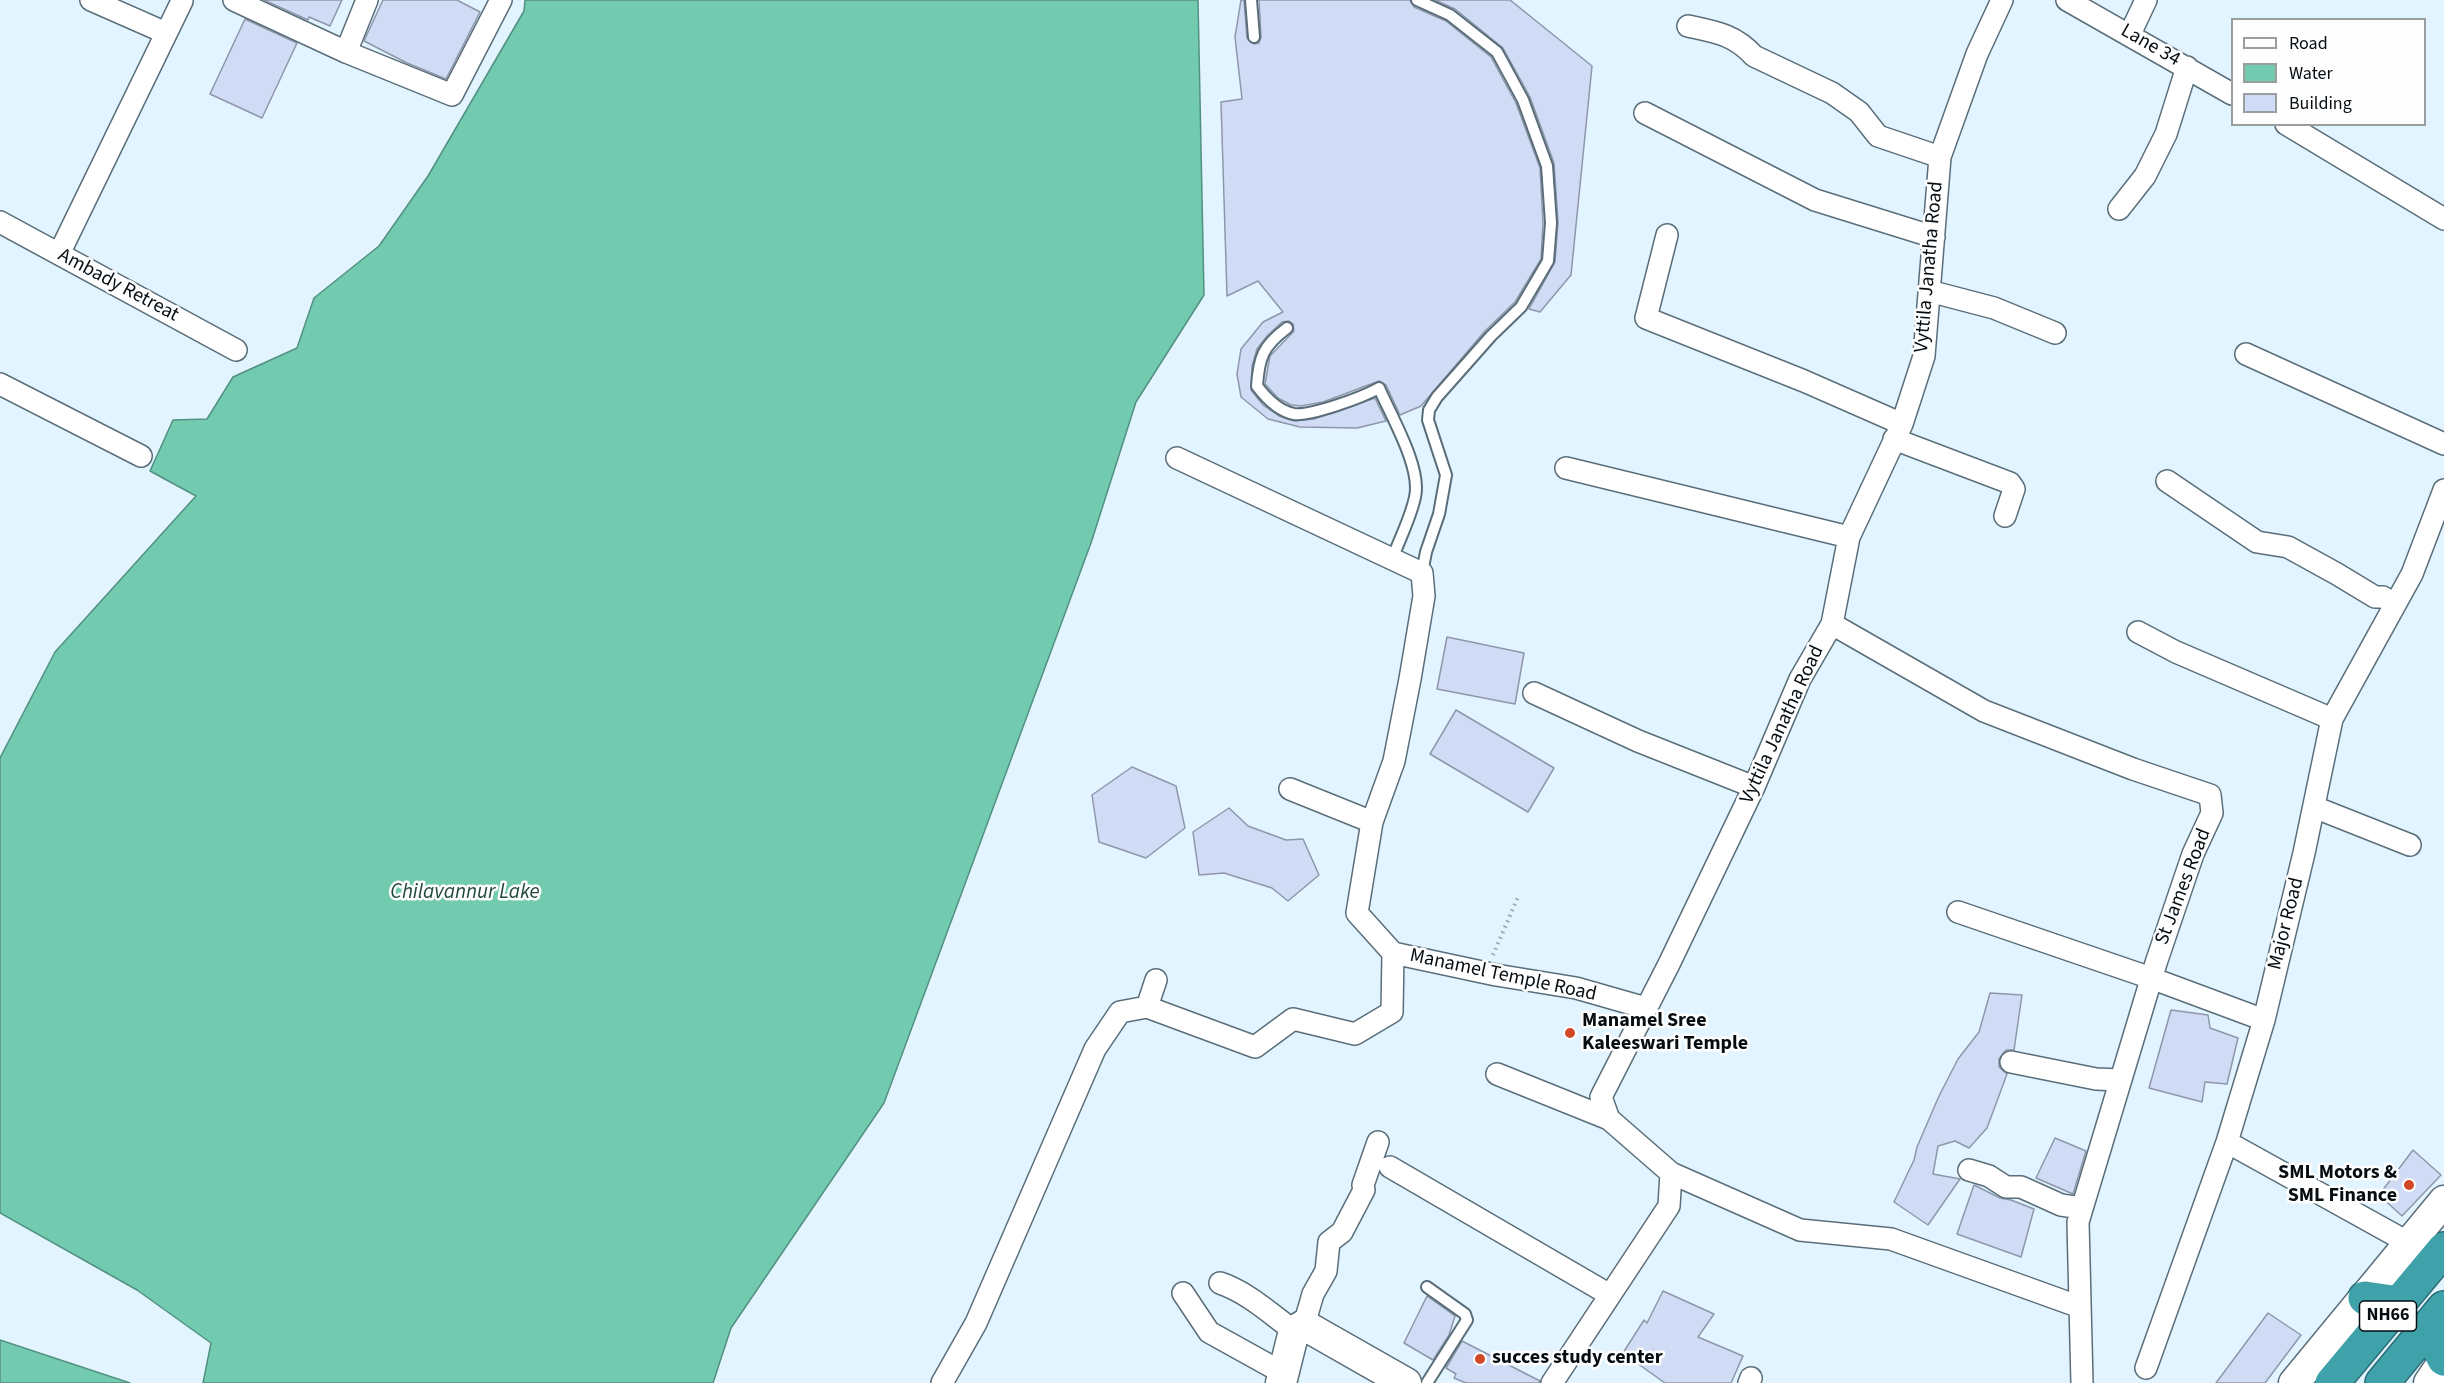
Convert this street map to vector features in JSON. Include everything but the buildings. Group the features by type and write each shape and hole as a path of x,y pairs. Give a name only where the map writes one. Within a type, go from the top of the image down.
{"highway":[{"name":"NH66","path":"2332,1383 2444,1249"},
{"path":"2365,1298 2399,1303"},
{"path":"2436,1317 2444,1360"},
{"name":"NH66","path":"2382,1383 2436,1317"}],"street":[{"path":"92,0 166,33"},
{"path":"234,0 346,52 452,95 501,0"},
{"path":"346,52 367,0"},
{"name":"Vyttila Janatha Road","path":"1609,1119 1601,1097 1754,787 1800,679 1832,624 1849,537 1898,432 1924,356 1940,157 1977,54 2002,0"},
{"name":"Lane 34","path":"2067,0 2231,93"},
{"path":"2130,34 2146,0"},
{"path":"59,254 182,1"},
{"path":"1688,26 1730,36 1745,45 1754,56 1832,93 1851,105 1878,136 1940,157"},
{"path":"2120,208 2145,176 2163,142 2187,67"},
{"path":"1645,113 1815,200 1934,237"},
{"path":"2298,128 2444,219"},
{"name":"Ambady Retreat","path":"0,222 236,350"},
{"path":"1667,235 1646,318 1804,381 1898,432 2010,483 2014,489 2005,516"},
{"path":"1929,291 1994,308 2055,333"},
{"path":"2246,354 2444,444"},
{"path":"0,384 141,456"},
{"path":"942,1383 976,1323 1095,1049 1120,1011 1147,1007 1255,1047 1293,1019 1355,1034 1392,1012 1394,953 1357,913 1372,822 1394,761 1424,596 1422,573 1393,557 1177,458"},
{"path":"1566,468 1849,537"},
{"path":"2168,482 2257,542 2288,547 2375,597 2383,597 2395,604"},
{"name":"Major Road","path":"2146,1368 2227,1142 2264,1020 2314,807 2331,719 2412,574 2442,499"},
{"name":"St James Road","path":"1832,624 1984,711 2133,769 2210,795 2212,813 2193,854 2151,978 2078,1222 2082,1383"},
{"path":"2138,632 2176,652 2331,719"},
{"path":"1534,693 1638,741 1754,787"},
{"path":"1290,789 1372,822"},
{"path":"2314,807 2410,844"},
{"path":"1958,912 2151,978 2264,1020"},
{"name":"Manamel Temple Road","path":"1394,953 1576,988 1646,1008"},
{"path":"1147,1007 1156,980"},
{"path":"2011,1062 2096,1079 2120,1080"},
{"path":"1497,1074 1609,1119 1671,1173 1800,1230 1891,1239 2080,1307"},
{"path":"1183,1293 1209,1332 1282,1378 1299,1328 1313,1294 1326,1271 1329,1242 1342,1232 1364,1190 1363,1185 1378,1142"},
{"path":"2227,1142 2409,1243"},
{"path":"1390,1167 1610,1295"},
{"path":"1969,1170 1989,1176 2006,1187 2021,1186 2061,1205 2082,1208"},
{"path":"1552,1383 1669,1206 1671,1173"},
{"path":"2294,1383 2444,1201"},
{"path":"1220,1283 1232,1287 1299,1328 1406,1383"},
{"path":"2428,1383 2444,1360"}],"lane":[{"path":"1251,0 1254,37"},
{"path":"1417,0 1450,15 1497,52 1522,100 1547,166 1551,223 1548,261 1521,307 1491,336 1437,397 1429,410 1428,420 1446,475 1443,496 1422,573"},
{"path":"1287,328 1269,341 1259,362 1257,386 1269,402 1294,414 1362,398 1380,388 1408,453 1416,484 1416,497 1393,557"},
{"path":"1427,1287 1466,1314 1467,1320 1427,1383"}],"path":[{"path":"1485,972 1518,897"}],"water":[{"name":"Chilavannur Lake","path":"525,0 1198,0 1204,295 1136,402 1091,543 884,1103 731,1328 713,1383 203,1383 211,1343 137,1290 0,1213 0,758 55,652 196,496 150,471 173,420 207,419 233,377 297,348 314,298 379,246 428,176 524,11"},
{"path":"0,1340 130,1383 0,1383"}],"place":[{"name":"Manamel Sree Kaleeswari Temple","path":"1570,1033"},
{"name":"SML Motors & SML Finance","path":"2409,1185"},
{"name":"succes study center","path":"1480,1359"}]}
